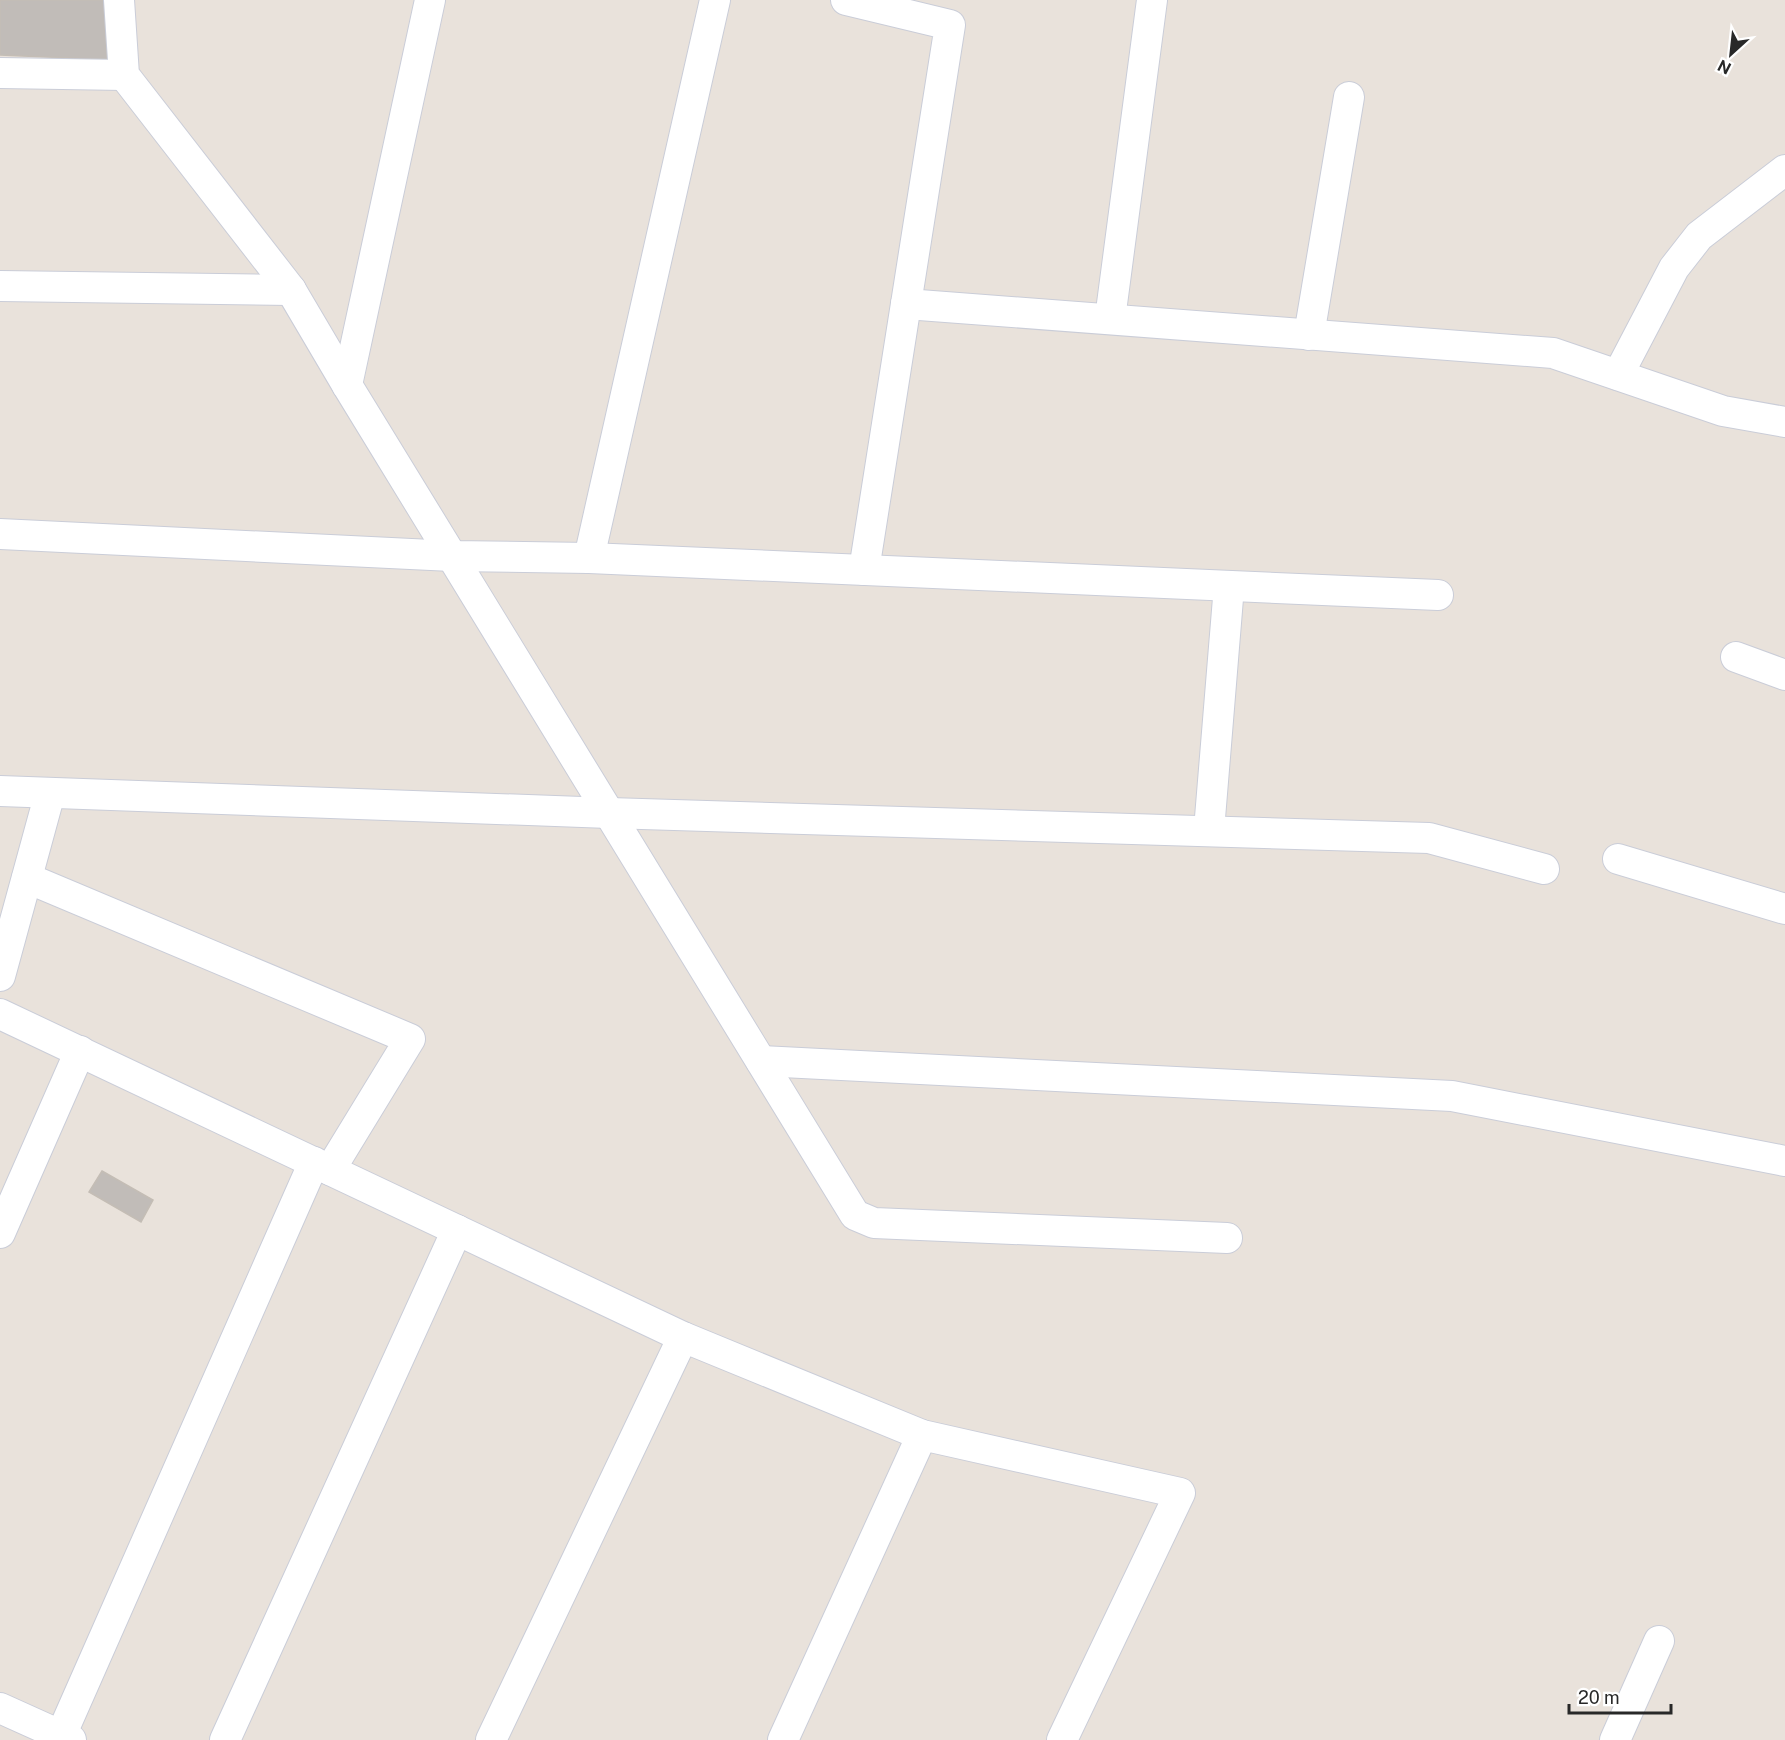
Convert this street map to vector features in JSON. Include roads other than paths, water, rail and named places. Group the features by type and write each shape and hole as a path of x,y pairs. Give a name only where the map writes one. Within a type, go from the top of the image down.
{"street":[{"path":"119,0 124,75 291,290 347,386 855,1215 874,1223 1227,1238"},
{"path":"347,386 430,0"},
{"path":"589,558 715,0"},
{"path":"846,0 950,25 864,570"},
{"path":"1110,320 1152,0"},
{"path":"0,73 124,75"},
{"path":"1309,335 1349,97"},
{"path":"1618,375 1674,268 1699,236 1785,170"},
{"path":"0,286 291,290"},
{"path":"906,304 1553,353 1723,411 1785,422"},
{"path":"0,534 452,556 589,558 1438,595"},
{"path":"1209,831 1229,586"},
{"path":"1736,657 1785,675"},
{"path":"0,791 609,813 1430,838 1544,869"},
{"path":"0,975 50,793"},
{"path":"1618,859 1785,909"},
{"path":"0,1708 64,1738 322,1166 410,1039 27,878"},
{"path":"0,1014 683,1337 922,1435 1180,1493 1062,1740"},
{"path":"0,1233 80,1051"},
{"path":"761,1061 1452,1096 1785,1161"},
{"path":"225,1740 457,1230"},
{"path":"491,1740 683,1337"},
{"path":"783,1740 922,1435"},
{"path":"1615,1740 1659,1641"}]}
